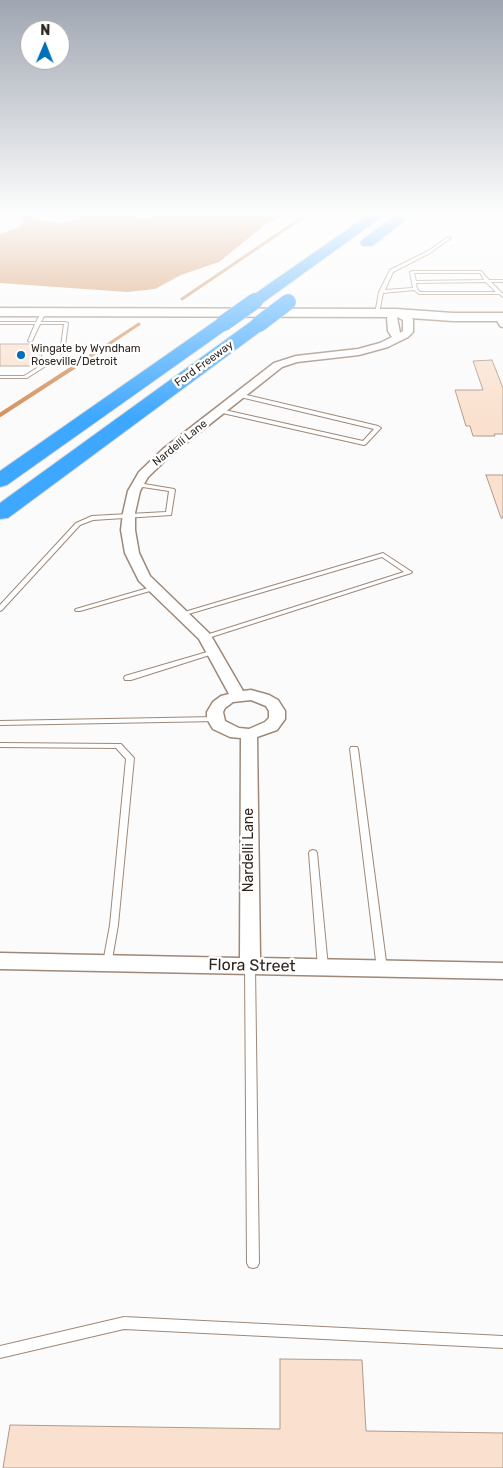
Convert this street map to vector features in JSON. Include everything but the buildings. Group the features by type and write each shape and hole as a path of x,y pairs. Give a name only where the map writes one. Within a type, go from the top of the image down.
{"highway":[{"name":"Ford Freeway","path":"0,481 284,282"},
{"name":"Ford Freeway","path":"0,513 303,290"}],"main road":[{"path":"0,312 41,318 377,313 453,317 500,315"}],"street":[{"path":"396,313 408,319 408,332 398,338 393,331 392,318 396,313"},
{"name":"Nardelli Lane","path":"238,696 205,637 184,614 144,578 132,553 128,530 134,491 143,475 167,452 278,364 296,359 372,349 398,338"},
{"path":"238,696 263,698 272,704 277,711 277,719 271,726 262,731 249,734 227,730 219,725 215,719 214,712 219,704 227,699 238,696"},
{"name":"Nardelli Lane","path":"249,734 250,966"},
{"name":"Flora Street","path":"0,961 503,971"}],"lane":[{"path":"377,313 386,282"},
{"path":"495,282 414,282 414,289 418,294 501,294"},
{"path":"488,282 501,294"},
{"path":"382,292 414,289"},
{"path":"30,341 41,318"},
{"path":"0,323 41,318 66,323 63,346 58,357 25,377 0,377"},
{"path":"220,411 364,444 378,428 238,395"},
{"path":"0,609 78,524 92,518 169,514 172,493 170,488 138,485"},
{"path":"184,614 383,555 409,572 205,637"},
{"path":"78,610 155,588"},
{"path":"128,678 214,652"},
{"path":"0,723 215,719"},
{"path":"0,745 118,746 130,758 114,925 108,963"},
{"path":"354,749 382,968"},
{"path":"313,853 323,967"},
{"path":"250,966 253,1263"},
{"path":"0,1352 124,1323 503,1342"}],"shaded area":[{"path":"169,282 155,289 127,292 0,283"}],"waterway":[{"path":"182,299 208,282"},
{"path":"89,357 139,324"},
{"path":"0,415 91,356"}],"place":[{"name":"Wingate by Wyndham Roseville/Detroit","path":"21,355"}]}
